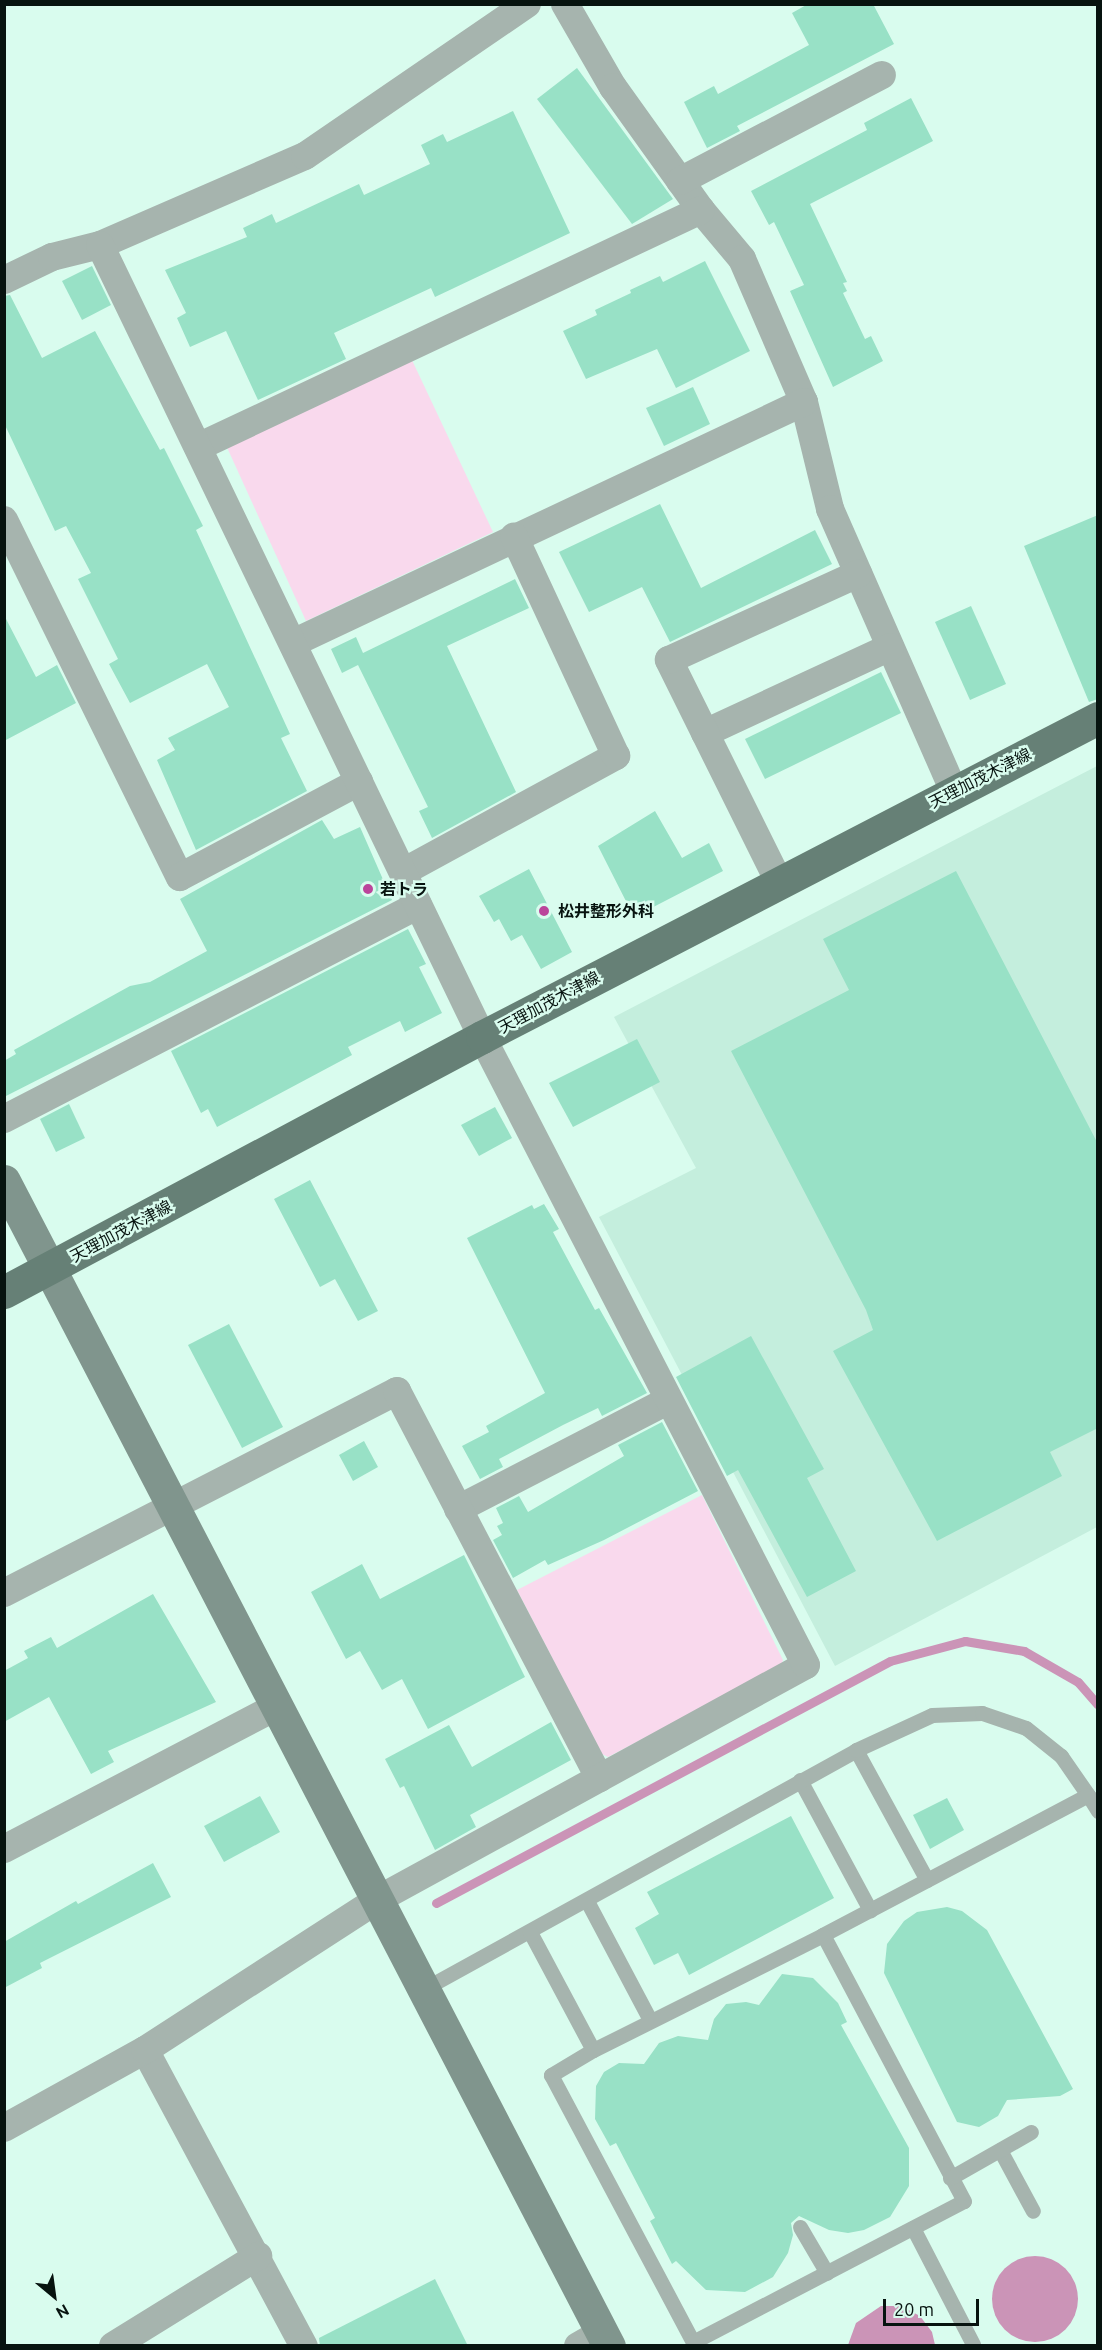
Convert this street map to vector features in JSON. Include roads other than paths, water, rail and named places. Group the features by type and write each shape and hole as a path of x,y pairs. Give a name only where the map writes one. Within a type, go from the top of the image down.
{"main road":[{"name":"天理加茂木津線","path":"4,1292 482,1037 1098,718"}],"street":[{"path":"4,280 52,257 100,244 305,156 527,4"},
{"path":"565,4 613,87 701,210 742,259 804,402 830,509 954,791"},
{"path":"680,181 882,75"},
{"path":"198,447 701,210"},
{"path":"4,2128 146,2050 375,1901 806,1665 482,1037 100,244"},
{"path":"293,643 514,536 804,402"},
{"path":"4,520 180,877 359,782"},
{"path":"403,872 616,756 514,536"},
{"path":"779,882 669,660 858,573"},
{"path":"705,733 890,646"},
{"path":"4,1119 418,904"},
{"path":"4,1181 174,1506 422,1990 596,2341"},
{"path":"4,1593 397,1391 599,1778"},
{"path":"459,1509 669,1400"},
{"path":"4,1849 277,1706"},
{"path":"146,2050 258,2256 304,2346"},
{"path":"113,2346 258,2256"}],"lane":[{"path":"422,1990 587,1901 619,1878 800,1780 856,1750 932,1715 982,1713 1026,1728 1045,1740 1075,1773 1098,1811"},
{"path":"856,1750 927,1880"},
{"path":"800,1780 870,1910"},
{"path":"823,1935 963,2201 693,2344 551,2075 650,2020 823,1935 1088,1795"},
{"path":"587,1901 650,2020"},
{"path":"530,1932 593,2050"},
{"path":"950,2178 1031,2132"},
{"path":"1000,2150 1033,2211"},
{"path":"800,2227 827,2273"},
{"path":"913,2228 973,2344"}],"waterway":[{"path":"436,1903 890,1661 965,1641 1024,1651 1078,1682 1098,1705"}],"place":[{"name":"若トラ","path":"368,889"},
{"name":"松井整形外科","path":"544,911"}]}
